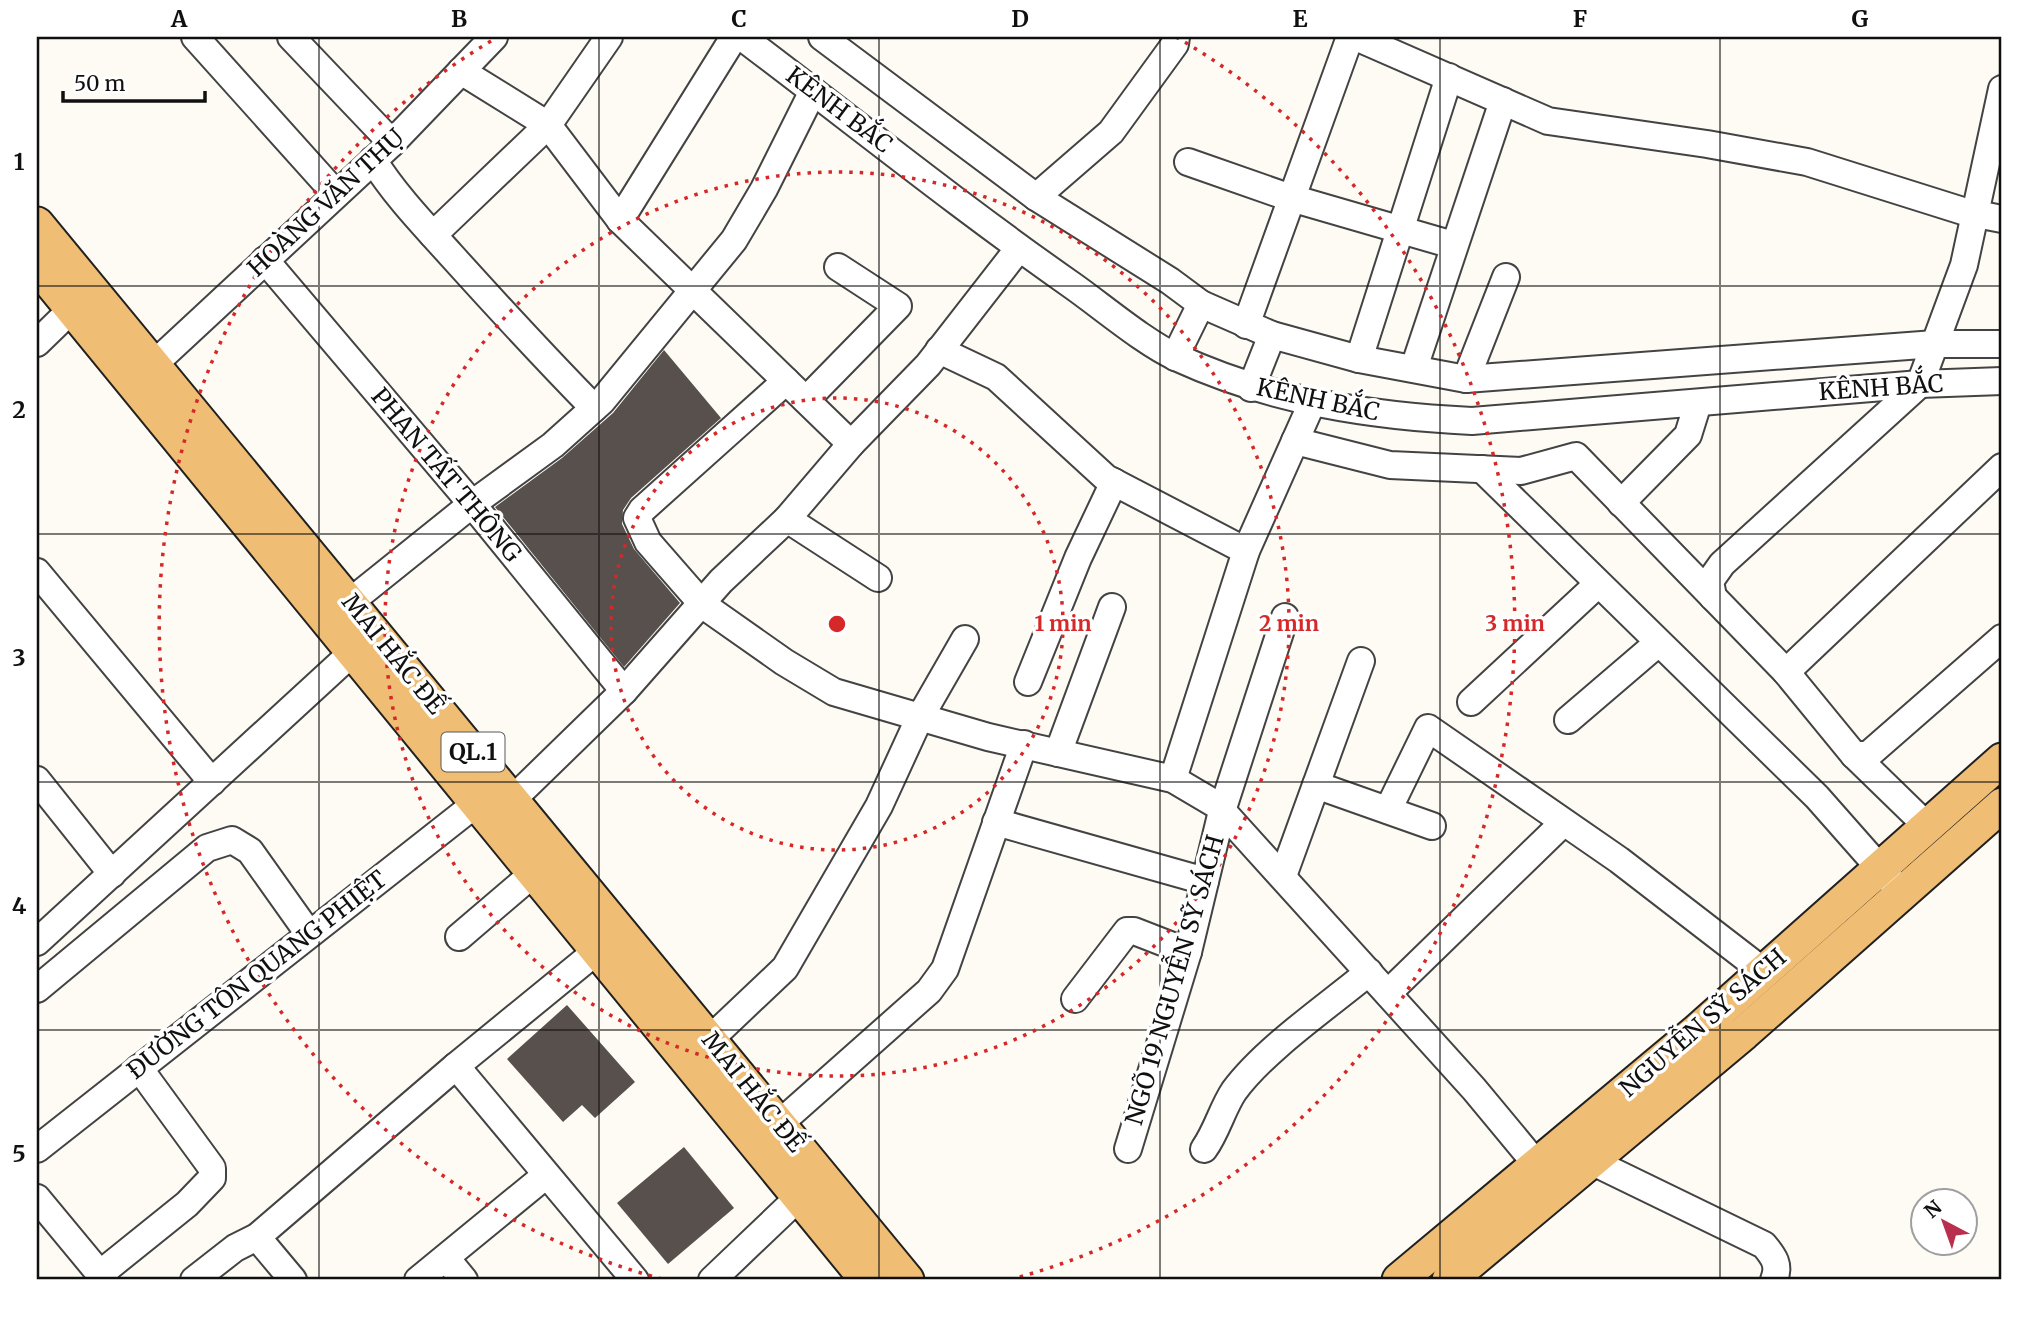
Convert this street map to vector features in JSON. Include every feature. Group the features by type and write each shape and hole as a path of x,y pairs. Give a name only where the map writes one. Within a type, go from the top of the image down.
{"main road":[{"name":"MAI HẮC ĐẾ","path":"37,224 154,363 354,651 867,1280"},
{"name":"MAI HẮC ĐẾ","path":"37,266 72,309 268,524 350,602 907,1280"},
{"name":"NGUYỄN SỸ SÁCH","path":"1399,1280 1480,1234 1591,1161 1706,1044 1763,971 2002,760"},
{"name":"NGUYỄN SỸ SÁCH","path":"1449,1280 1480,1234 1537,1165 1706,1044 1903,894 2002,805"}],"street":[{"path":"291,37 383,151 389,185 519,331 594,408"},
{"name":"HOÀNG VĂN THỤ","path":"154,363 383,151 494,37"},
{"path":"433,235 548,125 610,37"},
{"path":"620,220 734,37"},
{"name":"KÊNH BẮC","path":"742,37 1019,248 1175,357 1251,388 1312,404 1410,418 1472,421 1920,384 2002,382"},
{"path":"1036,197 1111,132 1175,44 1176,37"},
{"path":"1246,325 1350,37"},
{"path":"1356,37 1548,121 1589,125 1807,162 1990,217"},
{"path":"201,39 336,194"},
{"name":"KÊNH BẮC","path":"830,39 1036,197 1170,281 1201,304 1272,335 1359,359 1466,379 1935,344 2002,344"},
{"path":"461,71 548,125 620,220 851,444"},
{"path":"1359,359 1450,77"},
{"path":"1713,597 1710,581 1722,564 1920,384 1964,265 1990,217 2002,89"},
{"path":"350,602 472,504 553,445 594,408 734,240 764,189 813,90"},
{"path":"1414,368 1452,245 1503,101"},
{"path":"1188,162 1291,198 1452,245"},
{"path":"512,800 624,691 703,605 721,581 787,519 851,444 939,350 1019,248"},
{"name":"PHAN TẤT THÔNG","path":"265,260 472,504 624,691"},
{"path":"806,400 898,306 838,267"},
{"path":"1466,379 1506,277"},
{"path":"1175,357 1201,304"},
{"path":"37,343 72,309"},
{"path":"1251,388 1272,335"},
{"path":"939,350 996,377 1114,482 1246,551"},
{"path":"786,381 642,510 637,518 648,542 703,605 784,662 834,692 919,719 1173,779 1222,811 1474,1089 1537,1165"},
{"path":"1621,503 1688,435 1698,402"},
{"path":"1173,779 1246,551 1312,404"},
{"path":"1295,441 1390,465 1521,471 1576,456 1786,672 1854,755 1926,825"},
{"path":"1786,672 2002,467"},
{"path":"1482,469 1817,797 1903,894"},
{"path":"1028,682 1078,558 1114,482"},
{"path":"787,519 878,578"},
{"path":"37,572 212,782"},
{"path":"1471,702 1598,584"},
{"path":"1058,753 1112,607"},
{"name":"NGÕ 19 NGUYỄN SỸ SÁCH","path":"1128,1149 1188,952 1222,811 1284,617"},
{"path":"1854,755 1868,755 2002,638"},
{"path":"709,1040 785,968 879,806 919,719 965,639"},
{"path":"1568,720 1658,643"},
{"path":"37,942 354,651"},
{"path":"1283,876 1361,661"},
{"path":"1388,810 1428,729 1619,860 1763,971"},
{"path":"779,1124 929,991 945,969 1024,744"},
{"path":"37,780 112,874"},
{"path":"1316,785 1433,826"},
{"name":"ĐƯỜNG TÔN QUANG PHIỆT","path":"37,1149 478,802"},
{"path":"996,822 1205,881"},
{"path":"1388,993 1563,823"},
{"path":"37,989 207,848 232,839 250,851 309,934"},
{"path":"459,937 534,872"},
{"path":"1075,999 1127,931 1134,930 1188,952"},
{"path":"194,1280 235,1248 257,1237 456,1066 598,950"},
{"path":"1204,1149 1217,1129 1234,1092 1277,1049 1369,972"},
{"path":"456,1066 545,1176 635,1280"},
{"path":"37,1198 102,1277 187,1204 212,1178 212,1168 139,1068"},
{"path":"1591,1161 1764,1245 1774,1256 1778,1269 1774,1280"},
{"path":"418,1280 545,1176"},
{"path":"712,1280 799,1197"},
{"path":"257,1237 293,1280"},
{"path":"446,1258 464,1280"}],"building":[{"path":"664,350 721,418 631,498 623,510 622,524 634,549 680,603 624,667 495,507 562,458 613,413"},
{"path":"567,1005 635,1082 595,1118 582,1105 563,1122 507,1059"},
{"path":"684,1147 734,1208 668,1264 617,1203"}]}
